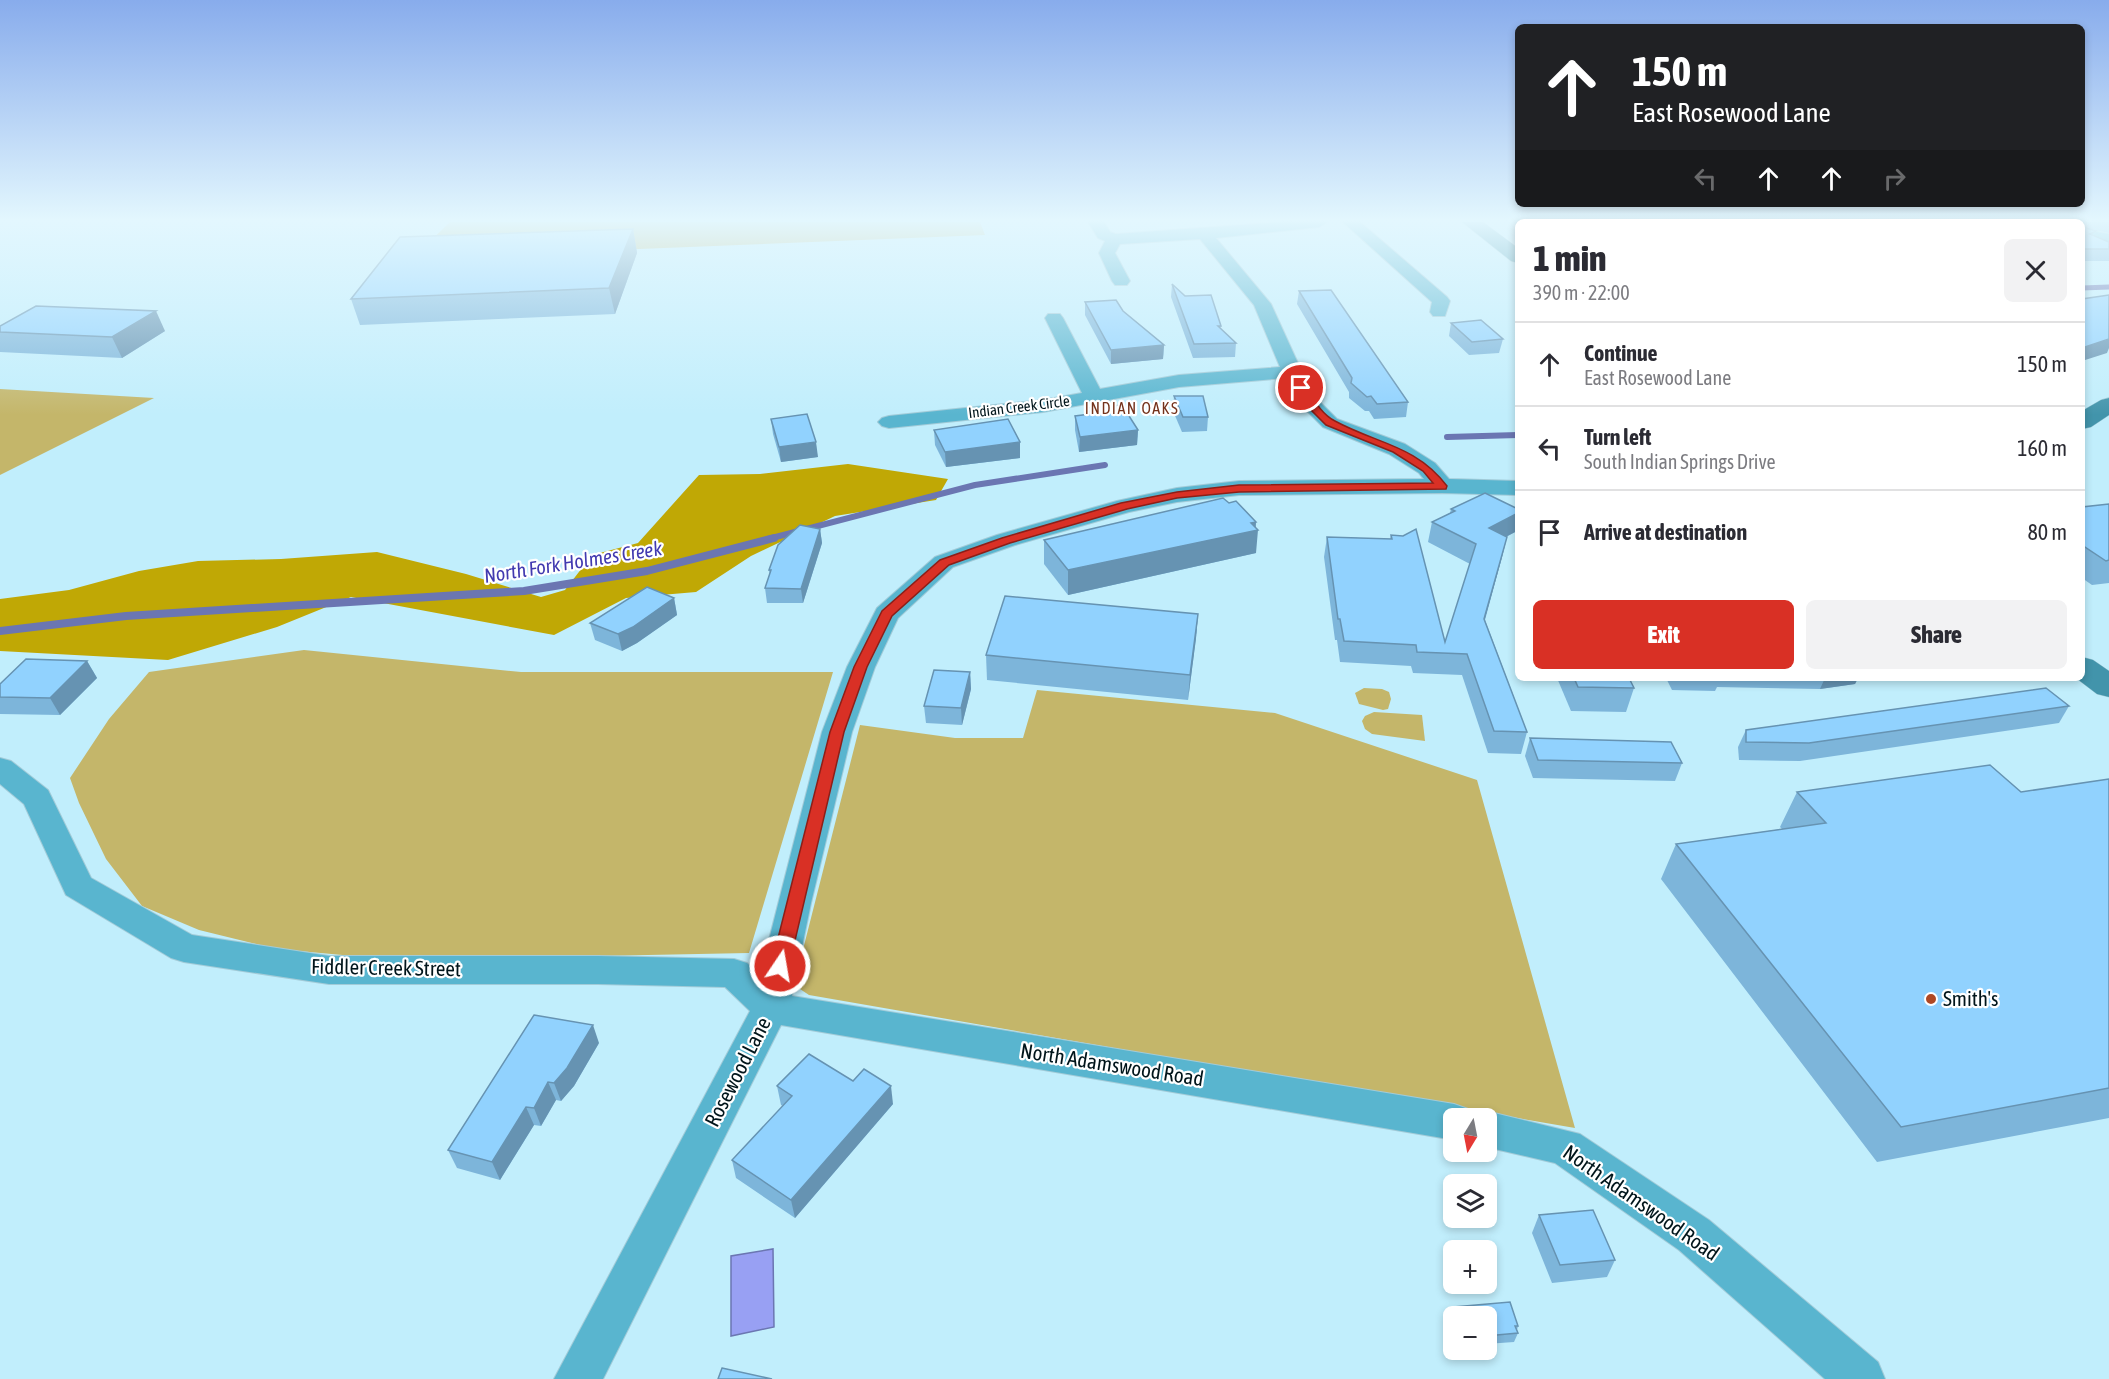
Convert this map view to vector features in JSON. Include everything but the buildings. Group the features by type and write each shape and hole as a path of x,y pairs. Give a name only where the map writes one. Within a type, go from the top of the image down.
{"street":[{"path":"1247,286 1262,304 1292,372 1311,404 1330,423 1397,450 1427,468 1442,486 1515,488"},
{"path":"1424,286 1441,301 1439,312"},
{"path":"1054,318 1094,397"},
{"name":"Indian Creek Circle","path":"889,422 1042,406 1179,381 1292,372"},
{"path":"2085,420 2109,405"},
{"name":"Rosewood Lane","path":"578,1379 771,1008 794,903 837,732 861,667 886,614 944,562 1017,537 1125,506 1177,495 1239,488 1442,486"},
{"path":"2085,669 2109,687"},
{"name":"Fiddler Creek Street","path":"0,768 37,798 78,886 184,948 329,970 598,969 734,973 771,1008"},
{"name":"North Adamswood Road","path":"771,1008 1443,1120"},
{"name":"North Adamswood Road","path":"1497,1132 1565,1147 1694,1235 1861,1379"}],"shaded area":[{"path":"0,389 154,398 0,475"},
{"path":"848,464 948,479 936,500 835,516 751,556 696,592 626,598 554,635 351,597 277,627 168,660 0,651 0,599 69,590 139,571 198,561 281,559 377,552 466,574 541,597 565,590 592,555 638,543 699,475 760,474"},
{"path":"304,650 521,672 833,672 749,953 397,960 277,949 199,930 142,906 106,859 79,803 70,778 109,719 149,672"},
{"path":"1364,688 1382,689 1389,692 1391,699 1388,709 1383,710 1359,704 1355,693"},
{"path":"1037,690 1275,713 1477,780 1575,1128 1497,1114 1497,1108 1460,1108 809,995 794,985 860,725 955,738 1023,738"},
{"path":"1374,712 1422,715 1425,741 1372,734 1365,729 1362,721 1365,716"}],"water":[{"path":"773,1249 774,1327 731,1336 731,1256"}],"waterway":[{"path":"2085,288 2109,287"},
{"name":"North Fork Holmes Creek","path":"1447,437 1515,435"},
{"name":"North Fork Holmes Creek","path":"768,539 975,485 1105,465"},
{"name":"North Fork Holmes Creek","path":"0,631 126,616 524,591 647,571 774,538"}],"place":[{"name":"Smith's","path":"1931,999"}],"district":[{"name":"INDIAN OAKS","path":"1132,408"}],"route":[{"path":"780,966 837,732 861,667 886,614 944,562 1006,540 1125,506 1177,495 1239,488 1442,486 1427,468 1397,450 1330,423 1311,404 1301,388"}]}
